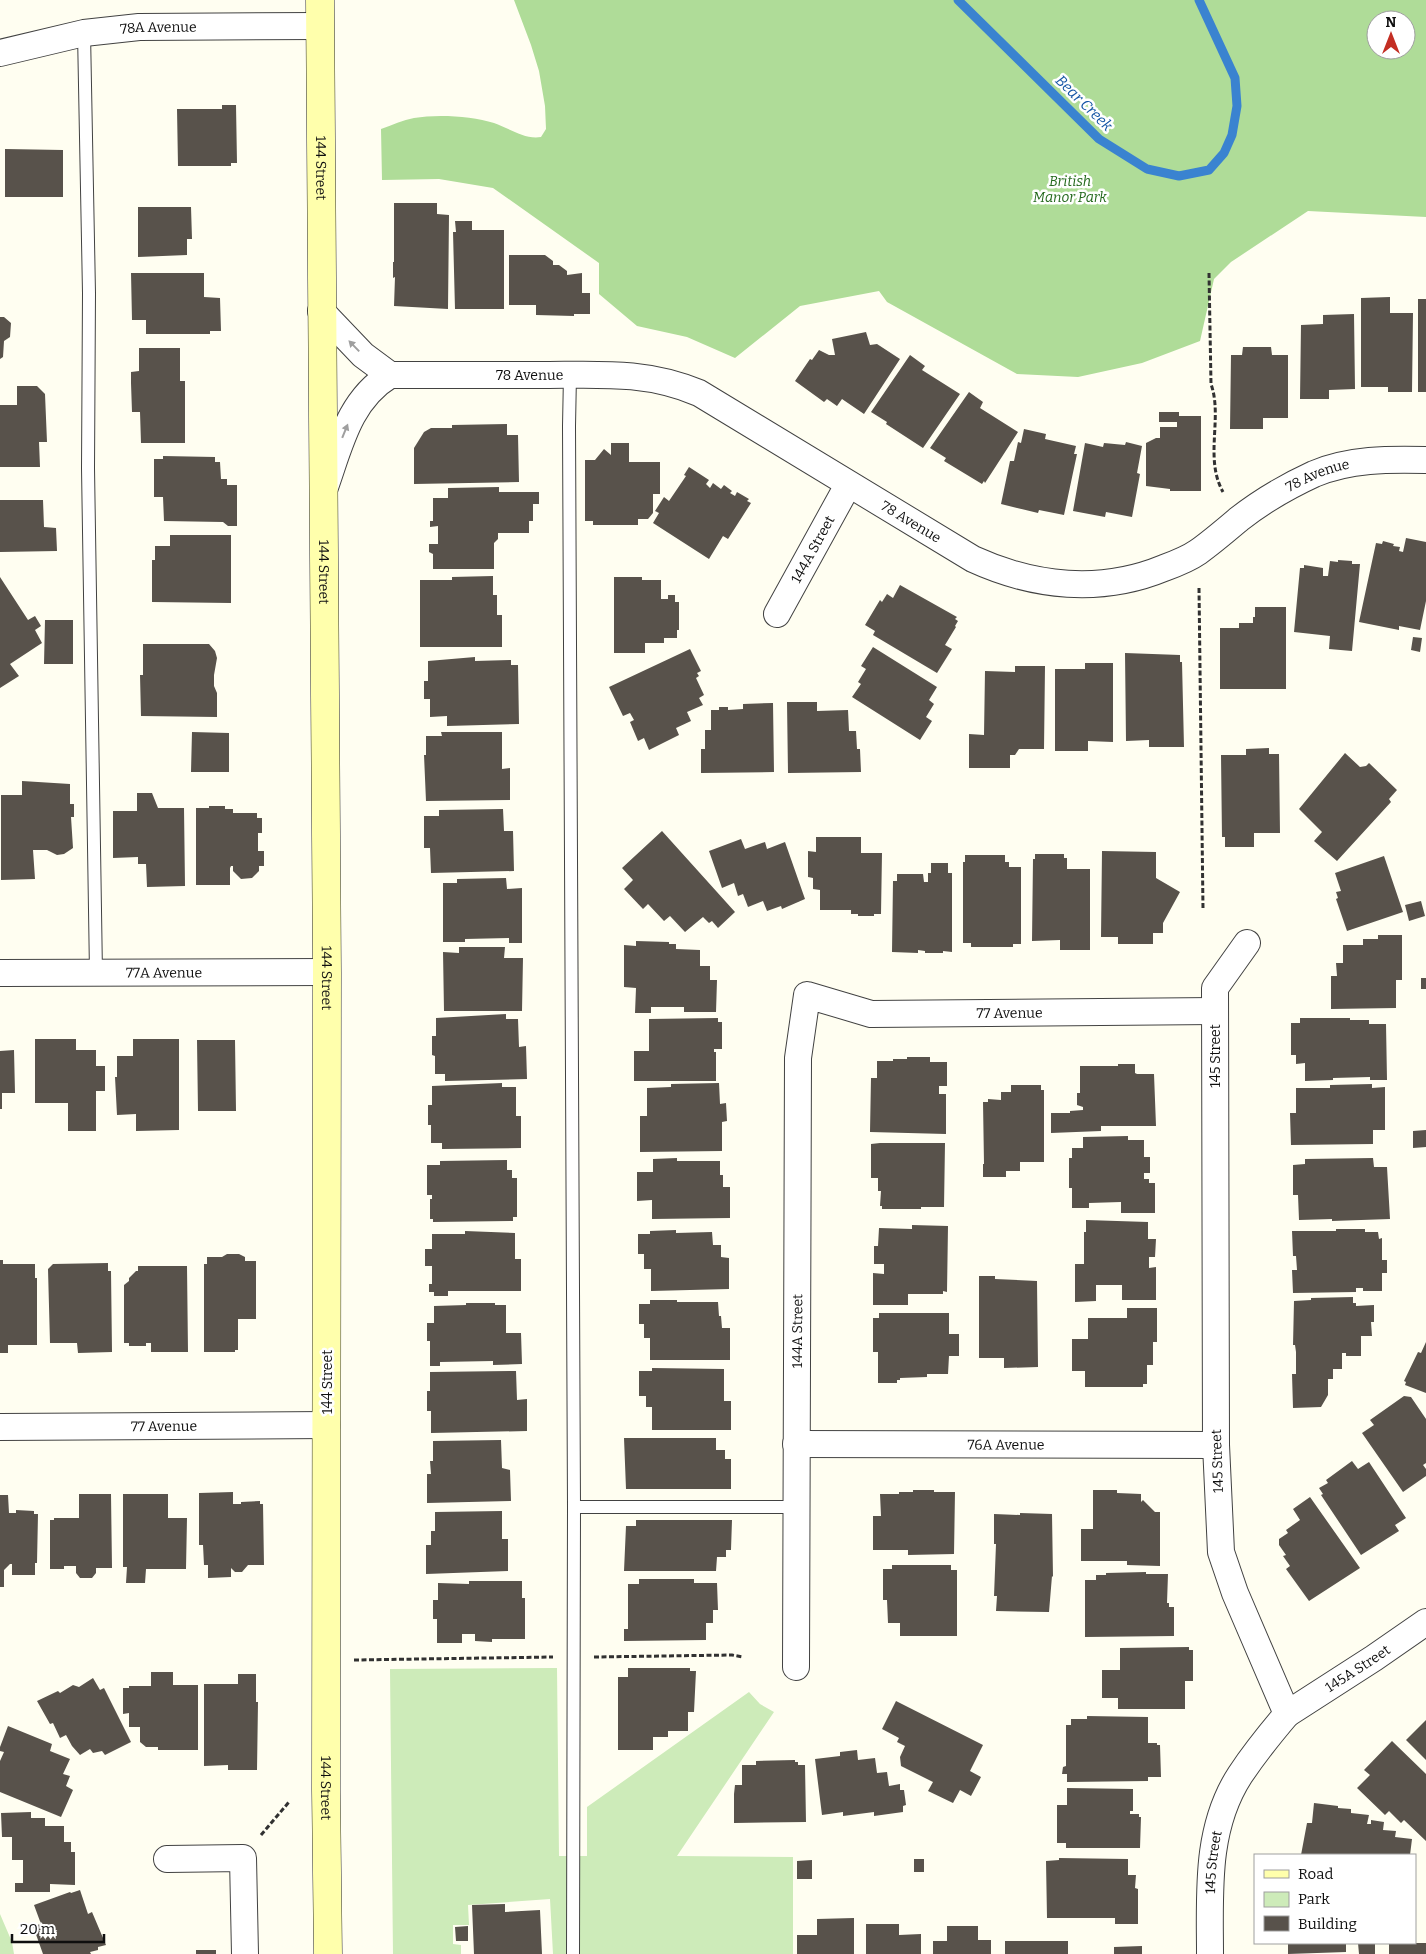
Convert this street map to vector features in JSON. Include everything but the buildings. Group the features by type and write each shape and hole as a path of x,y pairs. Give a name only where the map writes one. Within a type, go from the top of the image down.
{"main road":[{"name":"144 Street","path":"320,13 327,972 326,1790 328,1954"}],"street":[{"name":"78A Avenue","path":"0,53 84,33 139,26 320,13"},
{"path":"322,311 363,355 390,375 377,383 358,406 346,428 323,494"},
{"name":"78 Avenue","path":"390,375 630,375 658,379 685,387 715,402 848,485 973,559 996,570 1042,582 1067,585 1092,585 1137,578 1180,562 1197,553 1241,517 1265,501 1315,474 1353,463 1394,459 1426,460"},
{"name":"144A Street","path":"777,614 848,485"},
{"name":"145 Street","path":"1210,1954 1211,1865 1215,1836 1221,1816 1239,1776 1286,1714 1235,1593 1221,1552 1216,1445 1215,988 1247,943"},
{"name":"77A Avenue","path":"0,973 327,972"},
{"name":"144A Street","path":"796,1666 795,1507 798,1058 807,995"},
{"name":"77 Avenue","path":"807,995 871,1014 1215,1012"},
{"name":"77 Avenue","path":"0,1427 327,1425"},
{"name":"76A Avenue","path":"796,1444 1216,1445"},
{"name":"145A Street","path":"1286,1714 1374,1658 1426,1622"},
{"path":"166,1859 243,1858 245,1954"}],"lane":[{"path":"84,33 89,284 88,468 96,973"},
{"path":"570,375 574,1954"},
{"path":"574,1507 795,1507"}],"path":[{"path":"1209,273 1211,384 1215,395 1214,466 1217,480 1223,492"},
{"path":"1200,588 1203,909"},
{"path":"354,1660 732,1655 743,1657"},
{"path":"261,1834 289,1802"}],"green space":[{"name":"British Manor Park","path":"514,0 1426,0 1426,217 1308,211 1231,262 1214,279 1200,341 1142,363 1078,377 1017,374 887,302 879,291 800,306 735,358 687,337 637,326 599,294 599,263 493,188 439,179 382,180 381,129 410,119 444,116 465,117 494,123 529,137 541,137 546,129 545,106 539,71"},
{"path":"557,1668 559,1856 587,1856 587,1807 749,1692 760,1704 774,1712 677,1856 793,1857 793,1954 553,1954 550,1899 468,1905 469,1925 453,1925 453,1944 461,1945 461,1954 393,1954 390,1669"},
{"path":"0,1914 12,1942 14,1954 0,1954"}],"waterway":[{"name":"Bear Creek","path":"958,0 1099,139 1147,169 1179,176 1209,170 1224,153 1232,135 1237,106 1235,78 1199,0"}]}
